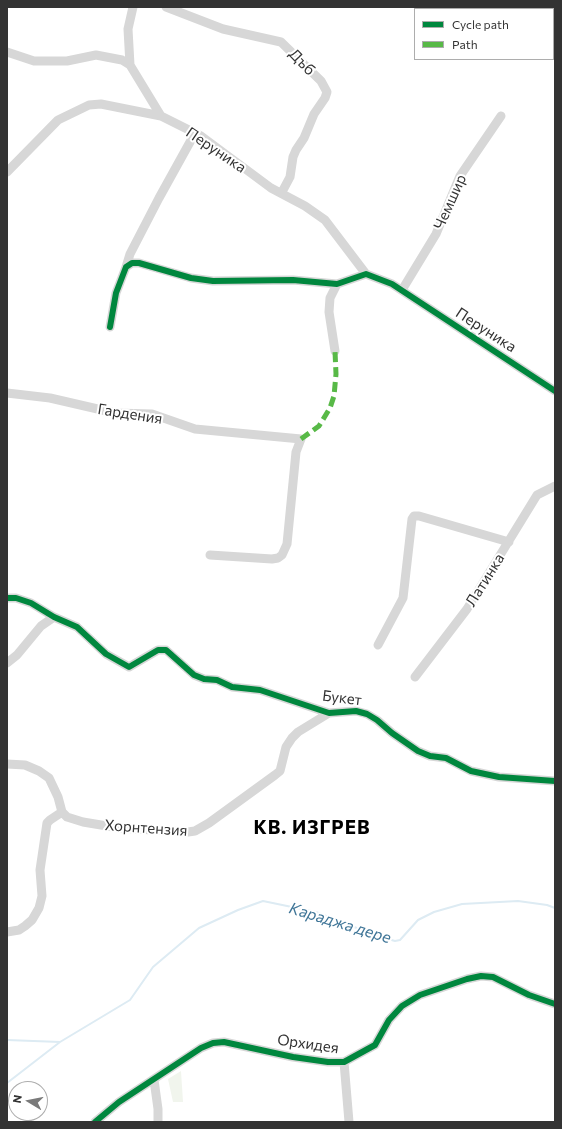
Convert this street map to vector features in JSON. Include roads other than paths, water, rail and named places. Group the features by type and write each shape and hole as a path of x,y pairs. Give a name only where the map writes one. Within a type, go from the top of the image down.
{"street":[{"path":"130,65 128,29 133,7"},
{"name":"Дъб","path":"166,7 223,29 281,42 321,81 326,92 325,98 314,114 304,138 296,150 293,157 290,178 282,192"},
{"path":"7,52 34,61 66,61 96,55 122,60 130,65 161,116"},
{"name":"Перуника","path":"7,172 58,120 89,105 101,104 161,116 195,133 271,188 282,192 325,220 366,274 392,284 402,290 555,390"},
{"name":"Чемшир","path":"402,290 436,234 460,176 501,116"},
{"path":"110,327 113,307 130,254 158,198 195,133"},
{"path":"126,267 132,263 139,263 191,278 213,281 293,280 338,284 366,274"},
{"path":"334,351 329,312 330,298 338,284"},
{"name":"Гардения","path":"7,393 50,398 115,412 152,414 195,429 301,439 296,452 287,544 282,555 278,558 272,559 210,555"},
{"name":"Латинка","path":"415,677 467,609 537,495 555,486"},
{"path":"378,645 403,598 412,519 414,516 419,516 509,542"},
{"path":"7,598 16,598 31,603 54,617 41,626 17,655 7,663"},
{"name":"Букет","path":"54,617 77,627 106,654 128,667 158,650 166,650 194,675 204,679 217,680 232,687 260,690 329,713 356,711 367,714 418,751 430,756 446,758 471,771 499,777 555,781"},
{"name":"Хорнтензия","path":"62,812 67,817 83,822 119,828 188,832 195,831 209,823 280,771 286,747 292,738 298,732 329,713"},
{"path":"7,764 25,765 39,771 49,778 58,796 62,812 48,823 40,870 42,896 39,908 32,920 25,926 19,930 7,932"},
{"name":"Орхидея","path":"95,1122 119,1102 201,1048 213,1043 224,1042 293,1057 328,1062 344,1062 375,1045 389,1020 402,1006 420,995 467,979 481,976 493,977 529,995 555,1004"},
{"path":"344,1062 349,1122"},
{"path":"154,1080 158,1122"}],"waterway":[{"name":"Караджа дере","path":"7,1083 60,1042 130,1000 153,967 199,928 238,910 263,901 316,912 377,936 395,941 400,940 418,920 434,912 462,904 518,901 547,905 555,908"},
{"path":"7,1040 60,1042"}],"district":[{"name":"КВ. ИЗГРЕВ","path":"312,828"}]}
